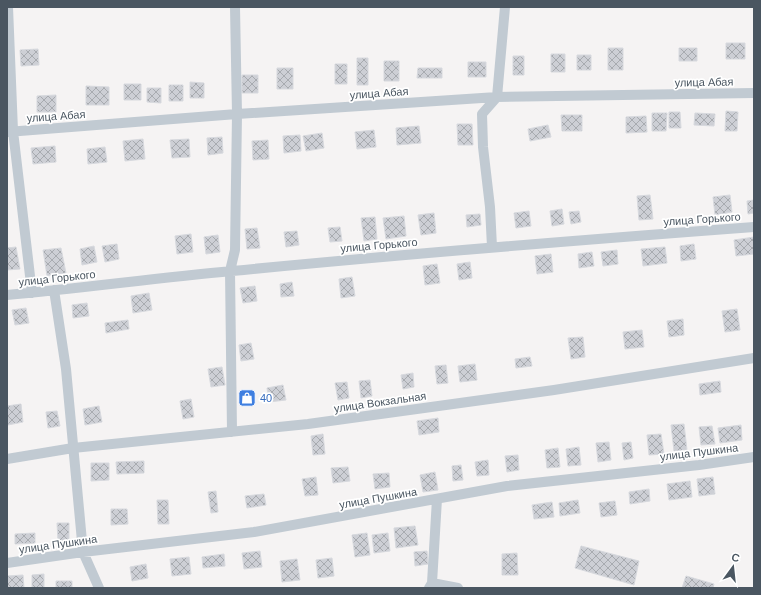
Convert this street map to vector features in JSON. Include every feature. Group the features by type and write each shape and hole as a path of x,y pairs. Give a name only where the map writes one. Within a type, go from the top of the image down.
{"street":[{"path":"8,7 10,131 32,292"},
{"path":"232,432 230,271 235,250 237,114 234,7"},
{"path":"492,247 490,207 483,147 482,114 497,97 505,7"},
{"name":"улица Абая","path":"10,131 497,97 754,93"},
{"name":"улица Горького","path":"7,295 230,271 492,247 754,227"},
{"path":"54,290 66,369 72,448 83,552 98,588"},
{"name":"улица Вокзальная","path":"7,460 72,448 308,424 554,390 754,358"},
{"name":"улица Пушкина","path":"7,563 83,552 254,532 507,486 699,465 754,457"},
{"path":"437,499 431,585 458,588"}],"building":[{"path":"726,43 745,43 745,59 726,59"},
{"path":"608,48 623,48 623,70 608,70"},
{"path":"679,48 697,48 697,61 679,61"},
{"path":"38,49 39,65 21,66 20,50"},
{"path":"551,54 565,54 565,72 551,72"},
{"path":"577,55 591,55 591,70 577,70"},
{"path":"513,56 524,56 524,75 513,75"},
{"path":"357,58 368,58 368,85 357,85"},
{"path":"384,61 399,61 399,81 384,81"},
{"path":"468,62 486,62 486,77 468,77"},
{"path":"335,64 347,64 347,84 335,84"},
{"path":"277,68 293,68 293,89 277,89"},
{"path":"418,68 442,68 442,78 417,78"},
{"path":"242,75 258,75 258,93 242,93"},
{"path":"190,82 204,83 204,98 190,98"},
{"path":"124,84 141,84 141,100 124,100"},
{"path":"169,85 183,85 183,101 169,101"},
{"path":"86,86 109,87 109,105 86,105"},
{"path":"147,88 161,88 161,103 147,102"},
{"path":"56,95 56,112 37,112 37,96"},
{"path":"726,111 738,112 737,131 725,131"},
{"path":"669,112 680,112 681,128 669,128"},
{"path":"652,113 667,113 666,131 652,131"},
{"path":"695,113 715,114 714,126 694,125"},
{"path":"561,115 582,115 582,131 562,131"},
{"path":"646,116 647,132 626,133 626,117"},
{"path":"457,124 472,124 473,145 458,145"},
{"path":"548,125 551,137 530,141 528,129"},
{"path":"419,126 421,143 397,145 396,128"},
{"path":"374,130 376,147 357,149 355,132"},
{"path":"322,133 324,148 306,151 303,136"},
{"path":"300,135 301,151 284,153 283,136"},
{"path":"222,137 223,153 208,155 207,138"},
{"path":"143,139 145,159 125,161 123,141"},
{"path":"189,139 190,157 172,158 170,140"},
{"path":"268,140 269,159 253,160 252,141"},
{"path":"55,146 56,162 33,164 31,148"},
{"path":"105,147 107,162 88,164 87,149"},
{"path":"650,195 653,219 639,220 637,196"},
{"path":"730,195 732,212 715,215 713,197"},
{"path":"754,200 754,213 748,214 747,201"},
{"path":"562,209 564,224 552,226 550,211"},
{"path":"529,211 531,226 516,228 514,213"},
{"path":"579,211 581,222 571,224 569,212"},
{"path":"434,213 436,233 421,235 418,215"},
{"path":"480,214 481,225 467,227 466,215"},
{"path":"404,216 406,236 386,239 383,218"},
{"path":"375,217 377,239 364,241 361,218"},
{"path":"340,227 342,241 330,242 328,228"},
{"path":"257,228 260,248 247,249 245,229"},
{"path":"297,231 299,245 286,247 284,232"},
{"path":"191,234 193,252 177,254 175,236"},
{"path":"218,235 220,252 206,254 204,237"},
{"path":"754,237 754,254 736,256 734,240"},
{"path":"117,244 119,259 105,262 102,246"},
{"path":"694,244 696,259 681,261 680,246"},
{"path":"94,246 97,262 82,265 80,249"},
{"path":"16,247 20,269 7,270 7,248"},
{"path":"665,247 667,263 643,266 641,249"},
{"path":"61,248 66,273 47,276 43,250"},
{"path":"617,250 618,264 603,266 601,252"},
{"path":"592,252 594,266 579,268 578,254"},
{"path":"551,254 553,272 537,274 535,256"},
{"path":"470,262 472,278 459,280 457,264"},
{"path":"437,264 440,283 425,285 423,266"},
{"path":"352,277 355,296 341,298 339,279"},
{"path":"292,282 294,296 281,297 280,284"},
{"path":"255,286 257,301 243,303 240,288"},
{"path":"149,293 152,310 133,313 131,296"},
{"path":"87,303 89,316 73,318 72,305"},
{"path":"26,308 29,323 15,325 12,310"},
{"path":"737,309 740,330 725,332 722,311"},
{"path":"683,319 684,335 669,337 667,321"},
{"path":"128,320 129,329 106,333 105,323"},
{"path":"642,330 644,347 625,349 623,332"},
{"path":"583,337 585,357 571,359 568,338"},
{"path":"251,343 254,359 241,361 239,345"},
{"path":"530,357 532,366 516,368 515,359"},
{"path":"475,364 477,380 460,382 458,366"},
{"path":"446,365 448,383 437,384 435,366"},
{"path":"222,367 225,385 211,387 208,369"},
{"path":"413,373 414,387 403,389 401,375"},
{"path":"370,380 372,396 361,398 359,381"},
{"path":"720,381 721,392 700,395 699,384"},
{"path":"347,382 349,398 338,400 335,383"},
{"path":"283,385 286,400 269,402 267,388"},
{"path":"191,399 194,417 183,419 180,401"},
{"path":"21,404 23,422 8,425 7,406"},
{"path":"99,406 102,422 85,425 83,409"},
{"path":"57,411 60,426 48,428 46,412"},
{"path":"438,418 439,432 419,435 417,421"},
{"path":"684,424 687,450 674,451 671,425"},
{"path":"741,425 742,440 720,443 718,428"},
{"path":"712,426 715,444 701,445 699,427"},
{"path":"323,434 325,454 313,455 311,436"},
{"path":"661,434 664,454 649,455 647,435"},
{"path":"609,442 611,460 598,462 596,443"},
{"path":"631,442 633,458 624,460 622,443"},
{"path":"579,447 581,465 568,466 566,449"},
{"path":"558,448 560,467 547,468 545,450"},
{"path":"518,455 519,470 507,472 505,456"},
{"path":"488,460 489,475 477,476 475,462"},
{"path":"144,461 144,473 117,474 116,462"},
{"path":"91,463 109,463 109,480 91,481"},
{"path":"461,465 463,480 453,481 452,466"},
{"path":"348,467 350,481 333,483 331,468"},
{"path":"435,472 438,490 423,492 420,475"},
{"path":"389,473 390,487 375,489 373,474"},
{"path":"316,477 318,495 305,496 302,479"},
{"path":"713,477 715,494 699,496 697,479"},
{"path":"690,481 692,497 669,500 667,484"},
{"path":"649,489 650,501 630,504 629,492"},
{"path":"216,491 218,512 211,513 208,492"},
{"path":"264,494 266,505 247,508 245,496"},
{"path":"157,500 168,500 169,524 158,524"},
{"path":"578,500 580,513 560,516 559,503"},
{"path":"615,501 617,515 601,517 599,503"},
{"path":"552,502 554,517 534,519 532,505"},
{"path":"111,509 127,509 128,524 111,525"},
{"path":"57,523 69,523 69,540 58,541"},
{"path":"415,526 418,545 396,548 394,528"},
{"path":"35,533 35,543 15,544 15,534"},
{"path":"367,533 370,555 355,557 352,535"},
{"path":"388,533 390,551 374,553 372,535"},
{"path":"581,546 639,561 634,585 575,568"},
{"path":"260,551 262,567 244,569 242,553"},
{"path":"427,551 428,564 415,566 414,552"},
{"path":"517,553 518,575 502,575 502,554"},
{"path":"224,554 225,566 203,568 202,557"},
{"path":"189,557 191,574 172,576 170,559"},
{"path":"332,558 334,576 318,578 316,560"},
{"path":"297,559 300,580 282,582 280,561"},
{"path":"146,564 148,578 132,581 130,567"},
{"path":"44,574 44,588 32,588 32,575"},
{"path":"23,575 24,588 7,588 7,576"},
{"path":"686,576 714,584 713,588 682,588"},
{"path":"56,581 72,581 72,588 56,588"}],"place":[{"name":"40","path":"247,398"}]}
